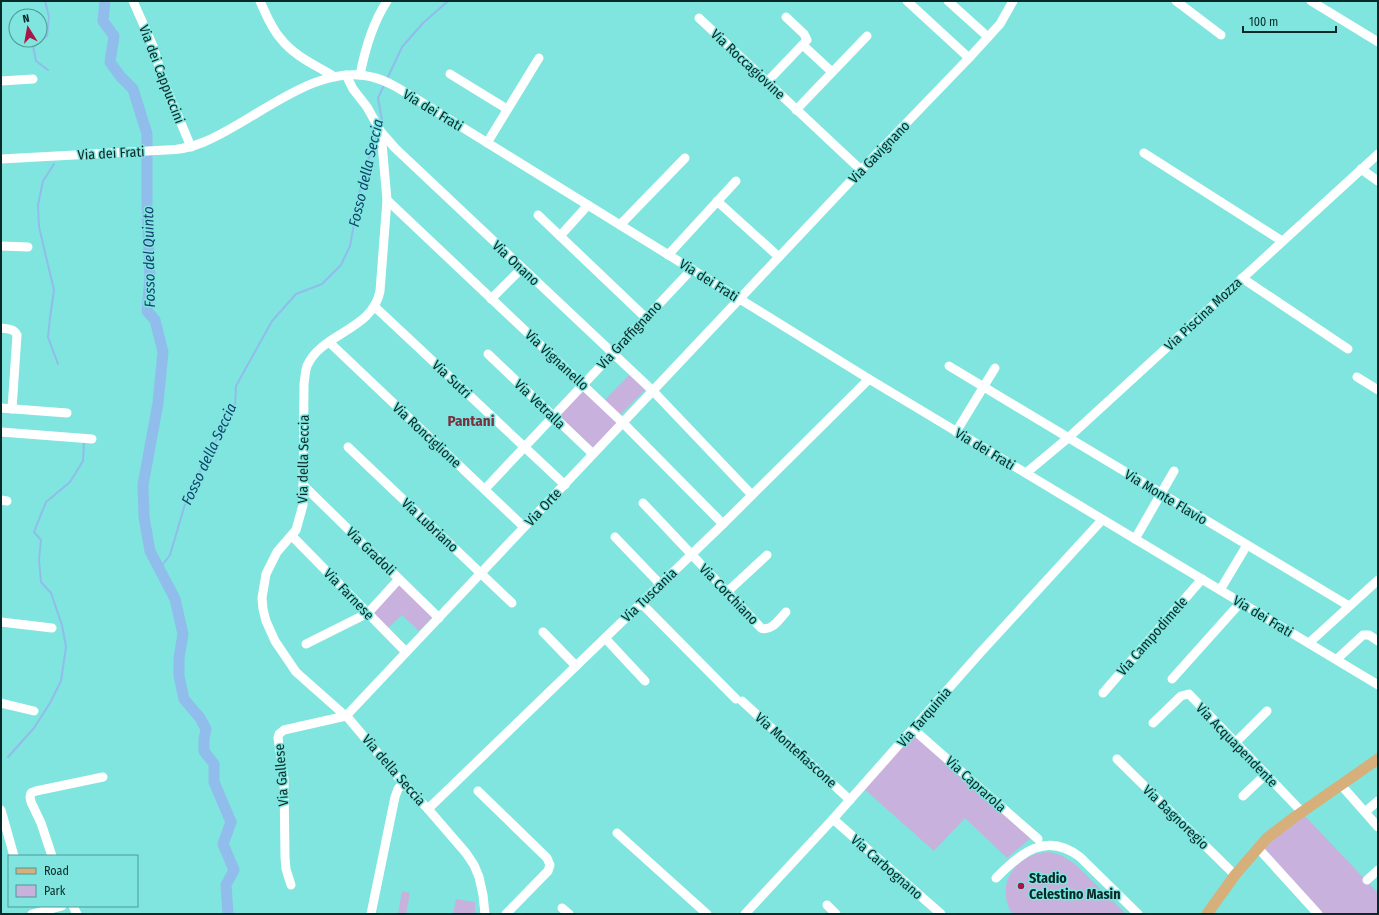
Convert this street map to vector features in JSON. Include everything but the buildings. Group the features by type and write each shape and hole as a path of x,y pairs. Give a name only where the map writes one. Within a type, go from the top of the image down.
{"main road":[{"path":"1206,914 1235,875 1275,831 1378,759"}],"street":[{"name":"Via dei Cappuccini","path":"133,1 153,46 163,80 191,147"},
{"path":"260,1 271,24 283,42 298,54 334,77"},
{"path":"360,75 372,30 387,1"},
{"path":"907,1 969,58"},
{"path":"948,1 988,37"},
{"name":"Via Gavignano","path":"740,299 969,58 1004,18 1013,1"},
{"path":"1176,1 1222,35"},
{"path":"1311,1 1378,42"},
{"path":"767,82 807,40 804,34 786,17"},
{"name":"Via Roccagiovine","path":"699,18 861,170"},
{"name":"Via Roccagiovine","path":"796,110 867,36"},
{"path":"806,48 832,72"},
{"path":"487,143 539,58"},
{"path":"450,74 507,109"},
{"name":"Via dei Frati","path":"1,158 174,150 191,147 219,135 300,90 322,80 346,75 370,76 382,80 956,432 1378,685"},
{"name":"Via della Seccia","path":"346,75 353,89 364,102 381,132 387,200 380,291 374,306 360,321 330,342 312,358 308,365 305,376 302,510 292,536 277,552 266,574 262,598 263,609 266,621 273,637 296,672 346,716 463,848 474,865 482,888 485,914"},
{"path":"1,81 33,79"},
{"name":"Via Onano","path":"381,132 394,148 653,392 752,495"},
{"path":"1144,153 1282,241"},
{"name":"Via Piscina Mozza","path":"1026,473 1068,438 1378,154"},
{"path":"620,225 685,158"},
{"path":"1361,169 1378,181"},
{"path":"668,255 736,181"},
{"name":"Via Vignanello","path":"387,200 623,423 723,524"},
{"path":"717,201 779,257"},
{"path":"560,236 588,205"},
{"path":"538,215 646,318"},
{"path":"1,246 28,248"},
{"path":"492,299 522,268"},
{"name":"Via Graffignano","path":"485,489 692,269"},
{"path":"1242,278 1348,349"},
{"name":"Via Orte","path":"346,716 740,299"},
{"name":"Via Sutri","path":"374,306 565,485"},
{"path":"1,328 12,329 17,334 12,409"},
{"name":"Via Ronciglione","path":"330,342 524,527"},
{"name":"Via Vetralla","path":"488,354 593,454"},
{"name":"Via Monte Flavio","path":"950,366 1349,606"},
{"path":"956,432 995,368"},
{"path":"1357,377 1378,390"},
{"name":"Via Tuscania","path":"428,809 723,524 869,379"},
{"path":"1,408 67,413"},
{"path":"1,432 92,438"},
{"name":"Via Lubriano","path":"348,447 512,603"},
{"path":"1135,539 1174,471"},
{"name":"Via Gradoli","path":"303,485 439,618"},
{"name":"Via Corchiano","path":"643,502 760,627 764,629 772,626 786,612"},
{"name":"Via Tarquinia","path":"751,912 980,653 1102,520"},
{"name":"Via Farnese","path":"292,536 406,652"},
{"path":"615,536 660,584"},
{"path":"1220,590 1247,545"},
{"path":"727,592 767,555"},
{"path":"306,644 368,613 399,579"},
{"name":"Via Campodimele","path":"1102,693 1202,579"},
{"path":"1309,643 1378,580"},
{"path":"1172,679 1241,602"},
{"name":"Via Montefiascone","path":"641,603 739,700 850,800"},
{"path":"1,622 52,628"},
{"path":"543,632 576,666"},
{"path":"1336,659 1362,635 1368,635 1378,641"},
{"path":"605,638 645,681"},
{"name":"Via Acquapendente","path":"1153,723 1181,696 1187,694 1190,695 1302,812"},
{"path":"1,703 34,711"},
{"path":"1235,743 1267,711"},
{"name":"Via Gallese","path":"290,885 285,865 284,775 279,736 284,730 346,716"},
{"name":"Via Caprarola","path":"914,729 1038,839"},
{"name":"Via Bagnoregio","path":"1117,759 1235,875"},
{"path":"1243,796 1266,774"},
{"path":"52,855 41,823 30,802 31,793 103,777"},
{"path":"371,914 395,797 398,789 404,783"},
{"path":"1341,785 1378,827"},
{"path":"478,790 547,858 550,863 549,870 506,914"},
{"path":"1365,812 1378,801"},
{"path":"1,810 14,855"},
{"name":"Via Carbognano","path":"833,819 941,914"},
{"path":"617,833 706,914"},
{"path":"996,878 1016,858 1029,850 1044,845 1060,846 1070,850 1080,857 1138,914"},
{"path":"1258,848 1318,914"},
{"path":"1367,880 1378,870"},
{"path":"827,905 836,914"},
{"path":"32,914 58,907"},
{"path":"562,908 569,914"}],"green space":[{"path":"631,373 647,388 620,415 605,400"},
{"path":"583,388 619,422 593,448 558,415"},
{"path":"398,582 434,615 419,631 402,615 387,629 369,612"},
{"path":"913,732 1032,837 1007,858 965,818 934,851 863,788"},
{"path":"1304,815 1378,893 1378,914 1321,914 1261,849"},
{"path":"1049,852 1061,855 1075,864 1126,914 1012,914 1007,903 1006,892 1007,881 1011,872 1018,864 1027,858 1037,854"},
{"path":"402,891 410,893 406,914 398,914"},
{"path":"456,899 475,902 475,914 453,914"}],"waterway":[{"path":"45,1 49,17 47,36 33,46 36,61 48,70"},
{"name":"Fosso del Quinto","path":"105,1 103,21 114,36 110,62 120,76 133,89 147,134 147,205 150,277 147,311 155,320 163,352 158,403 143,485 144,517 150,551 175,599 183,634 179,658 179,676 184,699 200,718 206,729 204,751 214,764 214,782 231,822 223,844 234,870 226,885 228,914"},
{"name":"Fosso della Seccia","path":"387,79 402,47 423,23 448,1"},
{"name":"Fosso della Seccia","path":"380,125 382,120 378,98 385,83"},
{"name":"Fosso della Seccia","path":"160,568 170,555 188,494 235,405 236,386 272,321 296,294 322,284 341,265 350,246 363,174 378,133"},
{"path":"54,164 43,181 38,205 39,227 54,290 48,337 58,364"},
{"path":"8,757 34,728 50,703 61,681 66,647 62,625 51,593 41,582 39,560 41,540 34,532 46,502 70,482 83,461 84,442"}],"place":[{"name":"Stadio Celestino Masin","path":"1021,886"}],"district":[{"name":"Pantani","path":"471,421"}]}
